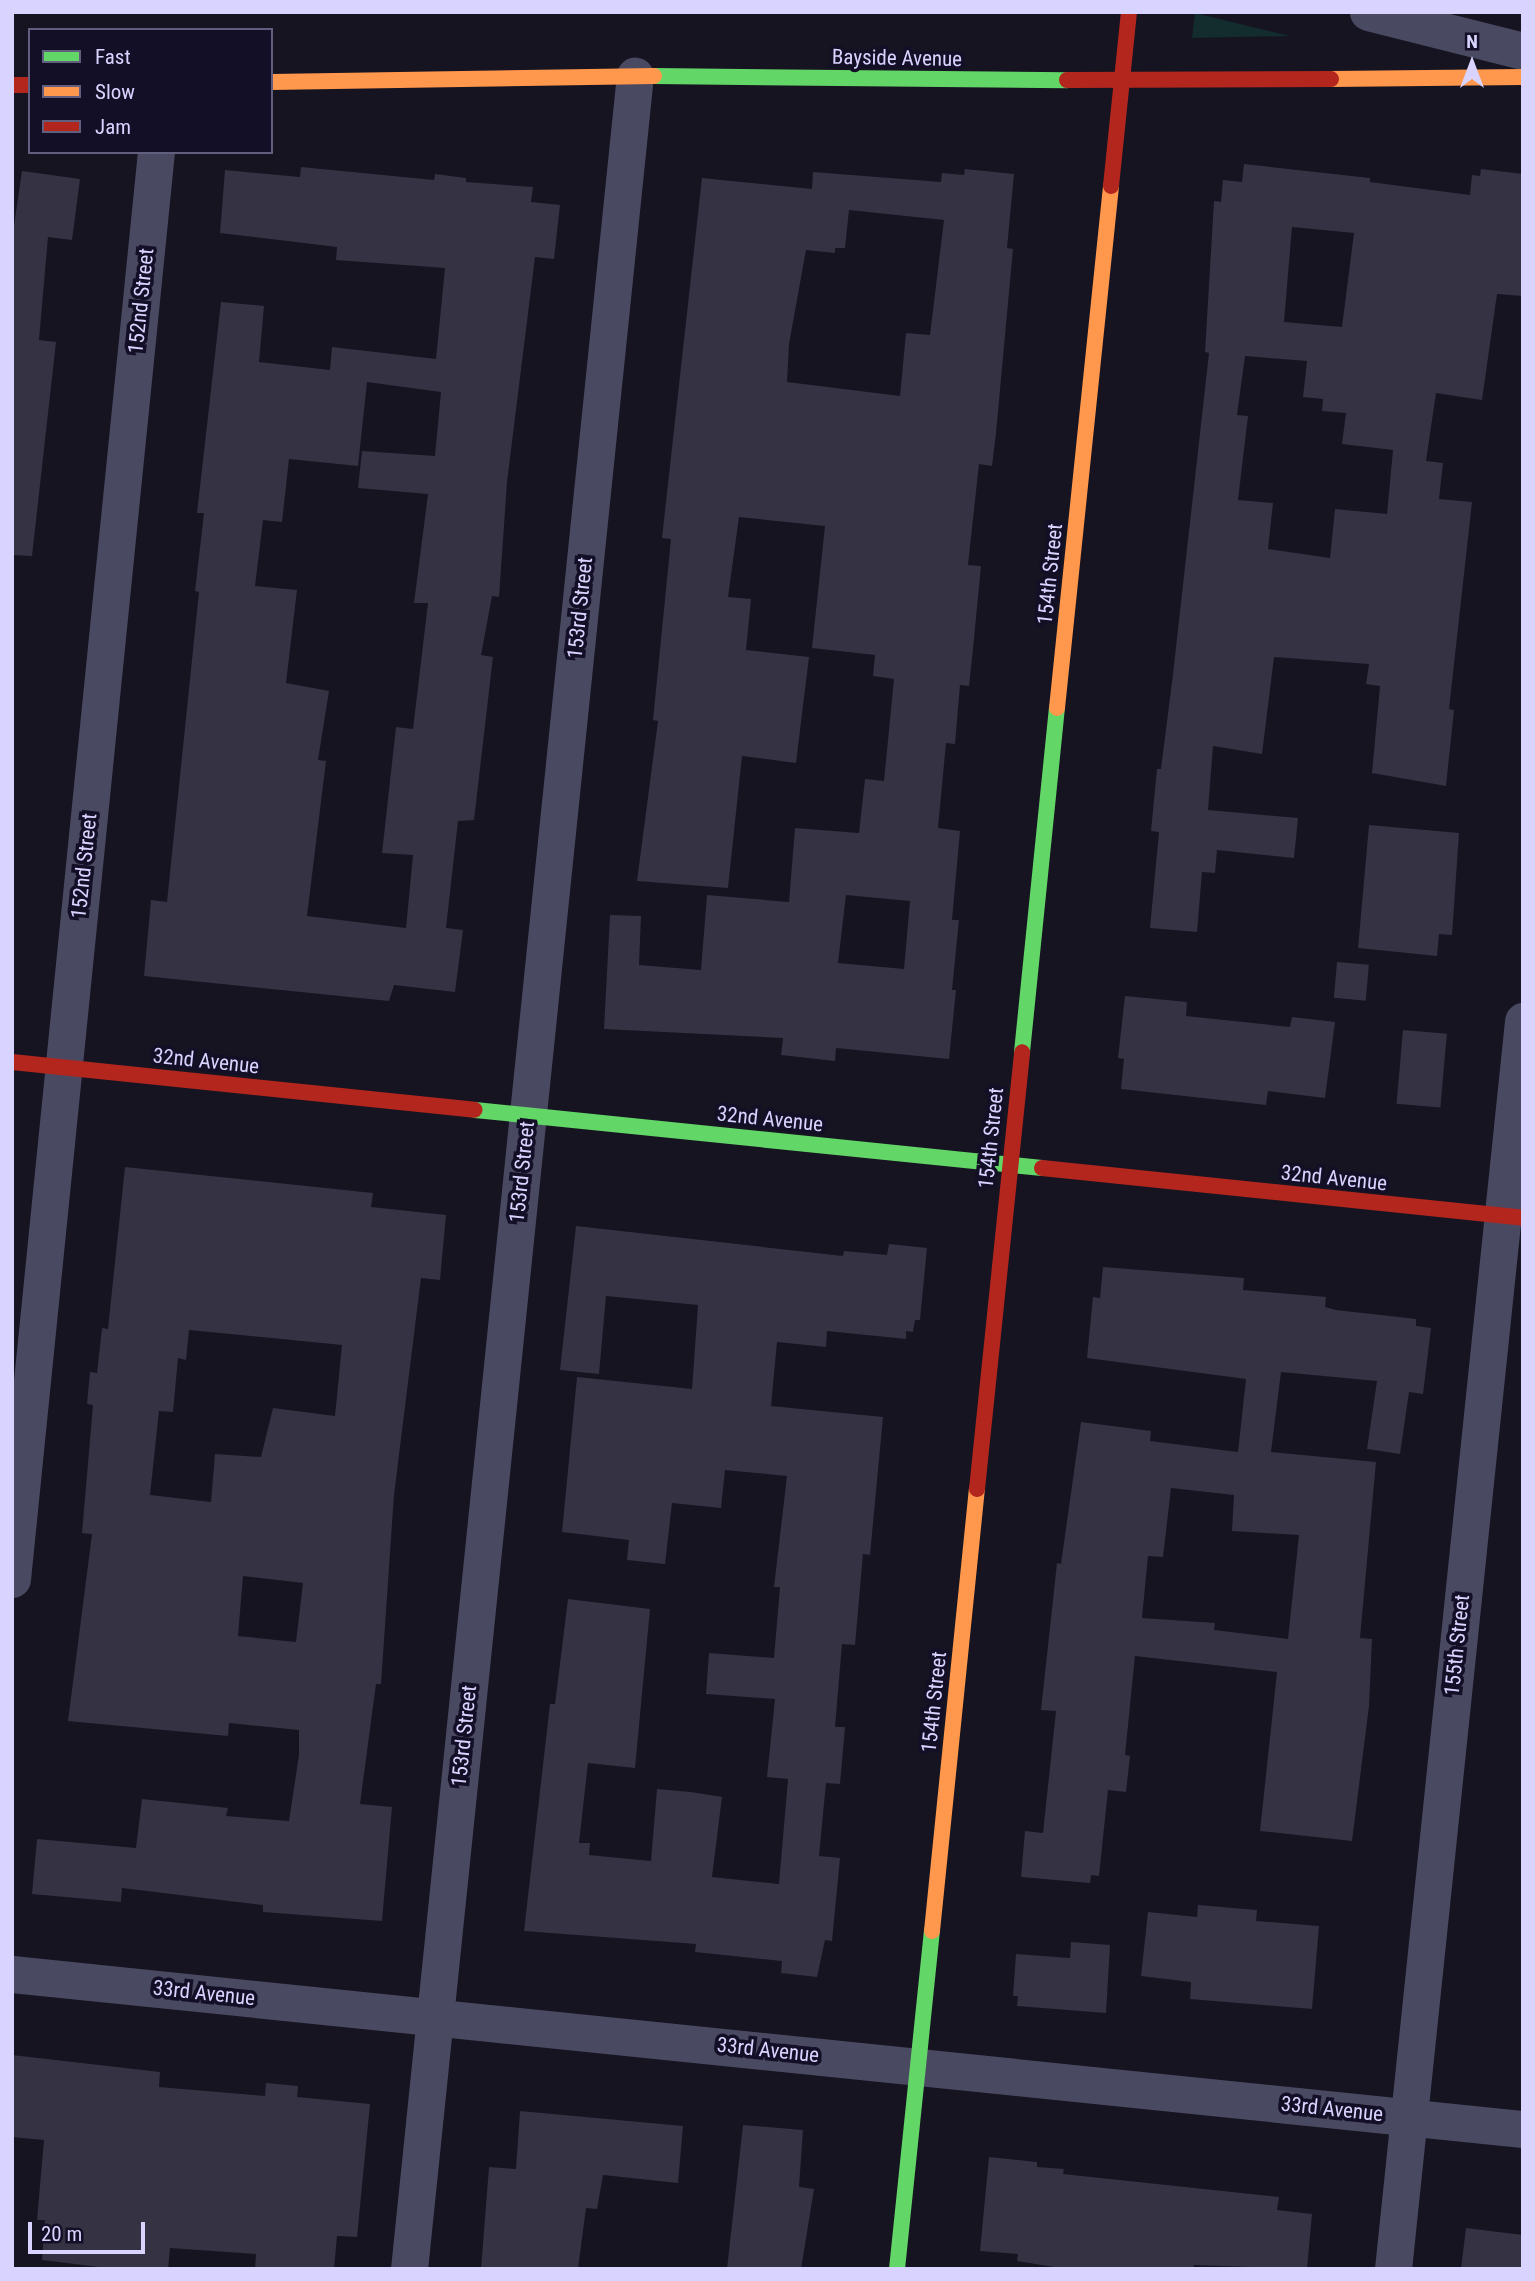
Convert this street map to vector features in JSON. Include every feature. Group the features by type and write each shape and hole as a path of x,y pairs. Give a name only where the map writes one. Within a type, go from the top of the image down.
{"street":[{"name":"154th Street","path":"897,2269 1129,12"},
{"path":"1368,12 1523,51"},
{"name":"Bayside Avenue","path":"273,82 635,76 1122,81 1523,77"},
{"name":"153rd Street","path":"409,2269 635,76"},
{"name":"152nd Street","path":"12,1579 156,154"},
{"name":"155th Street","path":"1392,2269 1512,1217 1523,1021"},
{"name":"32nd Avenue","path":"12,1062 1512,1217"},
{"name":"33rd Avenue","path":"12,1973 1523,2129"}],"green space":[{"path":"1195,13 1290,36 1192,38"}],"building":[{"path":"1244,164 1370,178 1370,182 1470,195 1472,175 1480,176 1481,169 1523,174 1523,296 1497,294 1482,400 1436,393 1426,461 1443,463 1439,499 1472,502 1449,709 1454,710 1446,786 1372,773 1380,686 1366,684 1369,664 1274,657 1262,754 1213,746 1208,810 1298,818 1294,858 1217,850 1215,873 1202,872 1197,932 1150,928 1159,832 1151,831 1157,769 1161,769 1173,674 1209,353 1205,352 1214,201 1221,202 1223,180 1242,182","holes":["1292,227 1354,233 1342,327 1284,322","1245,356 1307,361 1303,397 1323,399 1322,411 1346,413 1342,444 1393,450 1387,514 1335,509 1330,558 1268,549 1273,503 1238,500 1248,416 1237,415"]},
{"path":"301,167 434,180 435,174 466,178 466,182 533,187 531,202 560,205 554,259 535,257 507,482 499,597 492,596 481,655 493,657 474,820 458,821 446,928 463,930 455,992 394,985 389,1001 144,976 151,900 167,902 199,592 195,591 204,513 197,513 221,302 264,306 259,362 330,370 332,347 436,359 445,268 336,260 337,247 220,233 225,170 300,177","holes":["367,382 441,392 435,456 362,451 358,488 428,494 414,603 428,603 413,729 396,727 382,853 413,855 406,928 307,916 326,761 318,760 329,691 286,683 297,590 255,586 263,520 282,522 289,459 358,466"]},
{"path":"965,169 1014,174 1007,248 1013,249 992,466 979,464 968,565 981,566 969,686 960,685 955,744 946,743 938,828 960,831 952,920 959,920 949,1059 836,1048 835,1061 781,1055 783,1038 604,1029 610,915 641,916 639,965 701,970 707,895 789,902 795,828 859,833 865,779 884,781 894,679 873,676 875,655 812,648 825,526 739,517 728,597 751,599 746,650 809,657 796,763 742,756 728,888 637,881 658,721 653,720 671,539 662,538 702,178 812,189 813,172 941,182 942,173 964,175","holes":["849,210 944,220 930,335 906,333 900,396 787,382 789,344 806,250 835,253 835,248 845,248","846,895 910,901 904,969 838,963"]},
{"path":"22,171 80,179 72,240 48,237 39,340 56,342 32,556 12,555 12,239"},
{"path":"1369,825 1459,833 1452,935 1439,934 1437,956 1358,948"},
{"path":"1337,962 1369,965 1366,1001 1334,998"},
{"path":"1125,996 1187,1002 1186,1016 1290,1027 1292,1017 1335,1022 1325,1098 1268,1091 1266,1105 1121,1089 1124,1059 1118,1058"},
{"path":"1403,1030 1447,1034 1440,1108 1397,1104"},
{"path":"125,1167 373,1193 371,1207 446,1215 440,1280 421,1278 394,1495 381,1684 376,1684 360,1804 392,1807 382,1921 263,1912 263,1905 122,1888 121,1902 32,1894 37,1839 136,1848 142,1799 228,1808 226,1816 289,1821 299,1755 299,1730 229,1723 228,1736 68,1721 92,1534 82,1533 93,1405 87,1404 90,1372 97,1373 102,1328 108,1329","holes":["189,1330 342,1345 335,1416 273,1408 261,1457 215,1454 211,1502 150,1495 159,1411 173,1412 178,1358 186,1360","243,1576 303,1583 296,1642 238,1636"]},
{"path":"576,1226 843,1256 844,1251 887,1255 889,1244 927,1248 920,1320 915,1320 913,1332 906,1331 906,1339 827,1331 826,1347 777,1342 771,1406 883,1417 870,1555 863,1554 855,1645 842,1644 835,1727 845,1727 840,1784 826,1783 819,1856 840,1858 832,1941 825,1940 817,1977 781,1973 782,1961 695,1952 696,1944 524,1931 550,1704 555,1704 568,1599 650,1609 635,1768 588,1763 579,1843 590,1843 589,1855 651,1861 657,1789 691,1792 722,1797 712,1877 779,1884 788,1779 767,1777 775,1699 706,1694 709,1653 774,1658 780,1587 774,1587 787,1476 725,1470 721,1508 672,1503 665,1564 627,1560 629,1540 562,1532 577,1377 692,1389 698,1305 606,1296 599,1374 560,1370"},
{"path":"1103,1267 1244,1278 1243,1290 1326,1297 1325,1307 1416,1319 1416,1326 1431,1328 1423,1394 1409,1392 1400,1454 1367,1449 1377,1381 1281,1372 1271,1452 1376,1462 1360,1638 1372,1639 1369,1706 1352,1841 1260,1831 1277,1672 1135,1656 1125,1755 1130,1756 1126,1792 1108,1790 1099,1876 1091,1875 1090,1883 1021,1877 1025,1831 1043,1833 1056,1711 1041,1710 1057,1563 1061,1564 1081,1422 1151,1431 1150,1441 1238,1452 1246,1379 1087,1358 1093,1297 1100,1298","holes":["1171,1488 1234,1495 1232,1531 1299,1535 1288,1639 1214,1630 1215,1623 1142,1618 1148,1556 1163,1557"]},
{"path":"1198,1905 1257,1910 1256,1921 1319,1926 1312,2009 1190,1999 1191,1982 1141,1976 1148,1912 1197,1917"},
{"path":"1071,1942 1110,1945 1106,2013 1017,2006 1018,1996 1013,1996 1016,1954 1070,1958"},
{"path":"12,2055 160,2072 159,2087 265,2096 266,2083 298,2086 297,2097 370,2104 357,2237 337,2236 334,2269 255,2269 256,2254 170,2248 168,2269 115,2269 42,2260 45,2220 37,2220 44,2140 12,2137"},
{"path":"520,2111 683,2126 678,2183 603,2175 597,2209 586,2208 578,2269 481,2269 489,2167 516,2169"},
{"path":"743,2125 803,2130 799,2187 814,2189 801,2269 727,2269"},
{"path":"989,2157 1037,2162 1037,2167 1064,2169 1063,2174 1279,2197 1277,2210 1312,2214 1307,2269 1194,2265 1193,2269 1066,2269 1017,2261 1018,2254 980,2251"},
{"path":"1466,2228 1523,2235 1521,2269 1461,2269"}],"traffic: fast":[{"path":"654,76 1067,80"},
{"path":"1022,1052 1057,708"},
{"path":"475,1110 1042,1168"},
{"path":"897,2269 932,1931"}],"traffic: slow":[{"path":"273,82 654,76"},
{"path":"1331,79 1523,77"},
{"path":"1057,708 1111,186"},
{"path":"932,1931 977,1489"}],"traffic: jam":[{"path":"1111,186 1129,12"},
{"path":"1067,80 1331,79"},
{"path":"12,85 28,85"},
{"path":"977,1489 1022,1052"},
{"path":"12,1062 475,1110"},
{"path":"1042,1168 1523,1218"}]}
